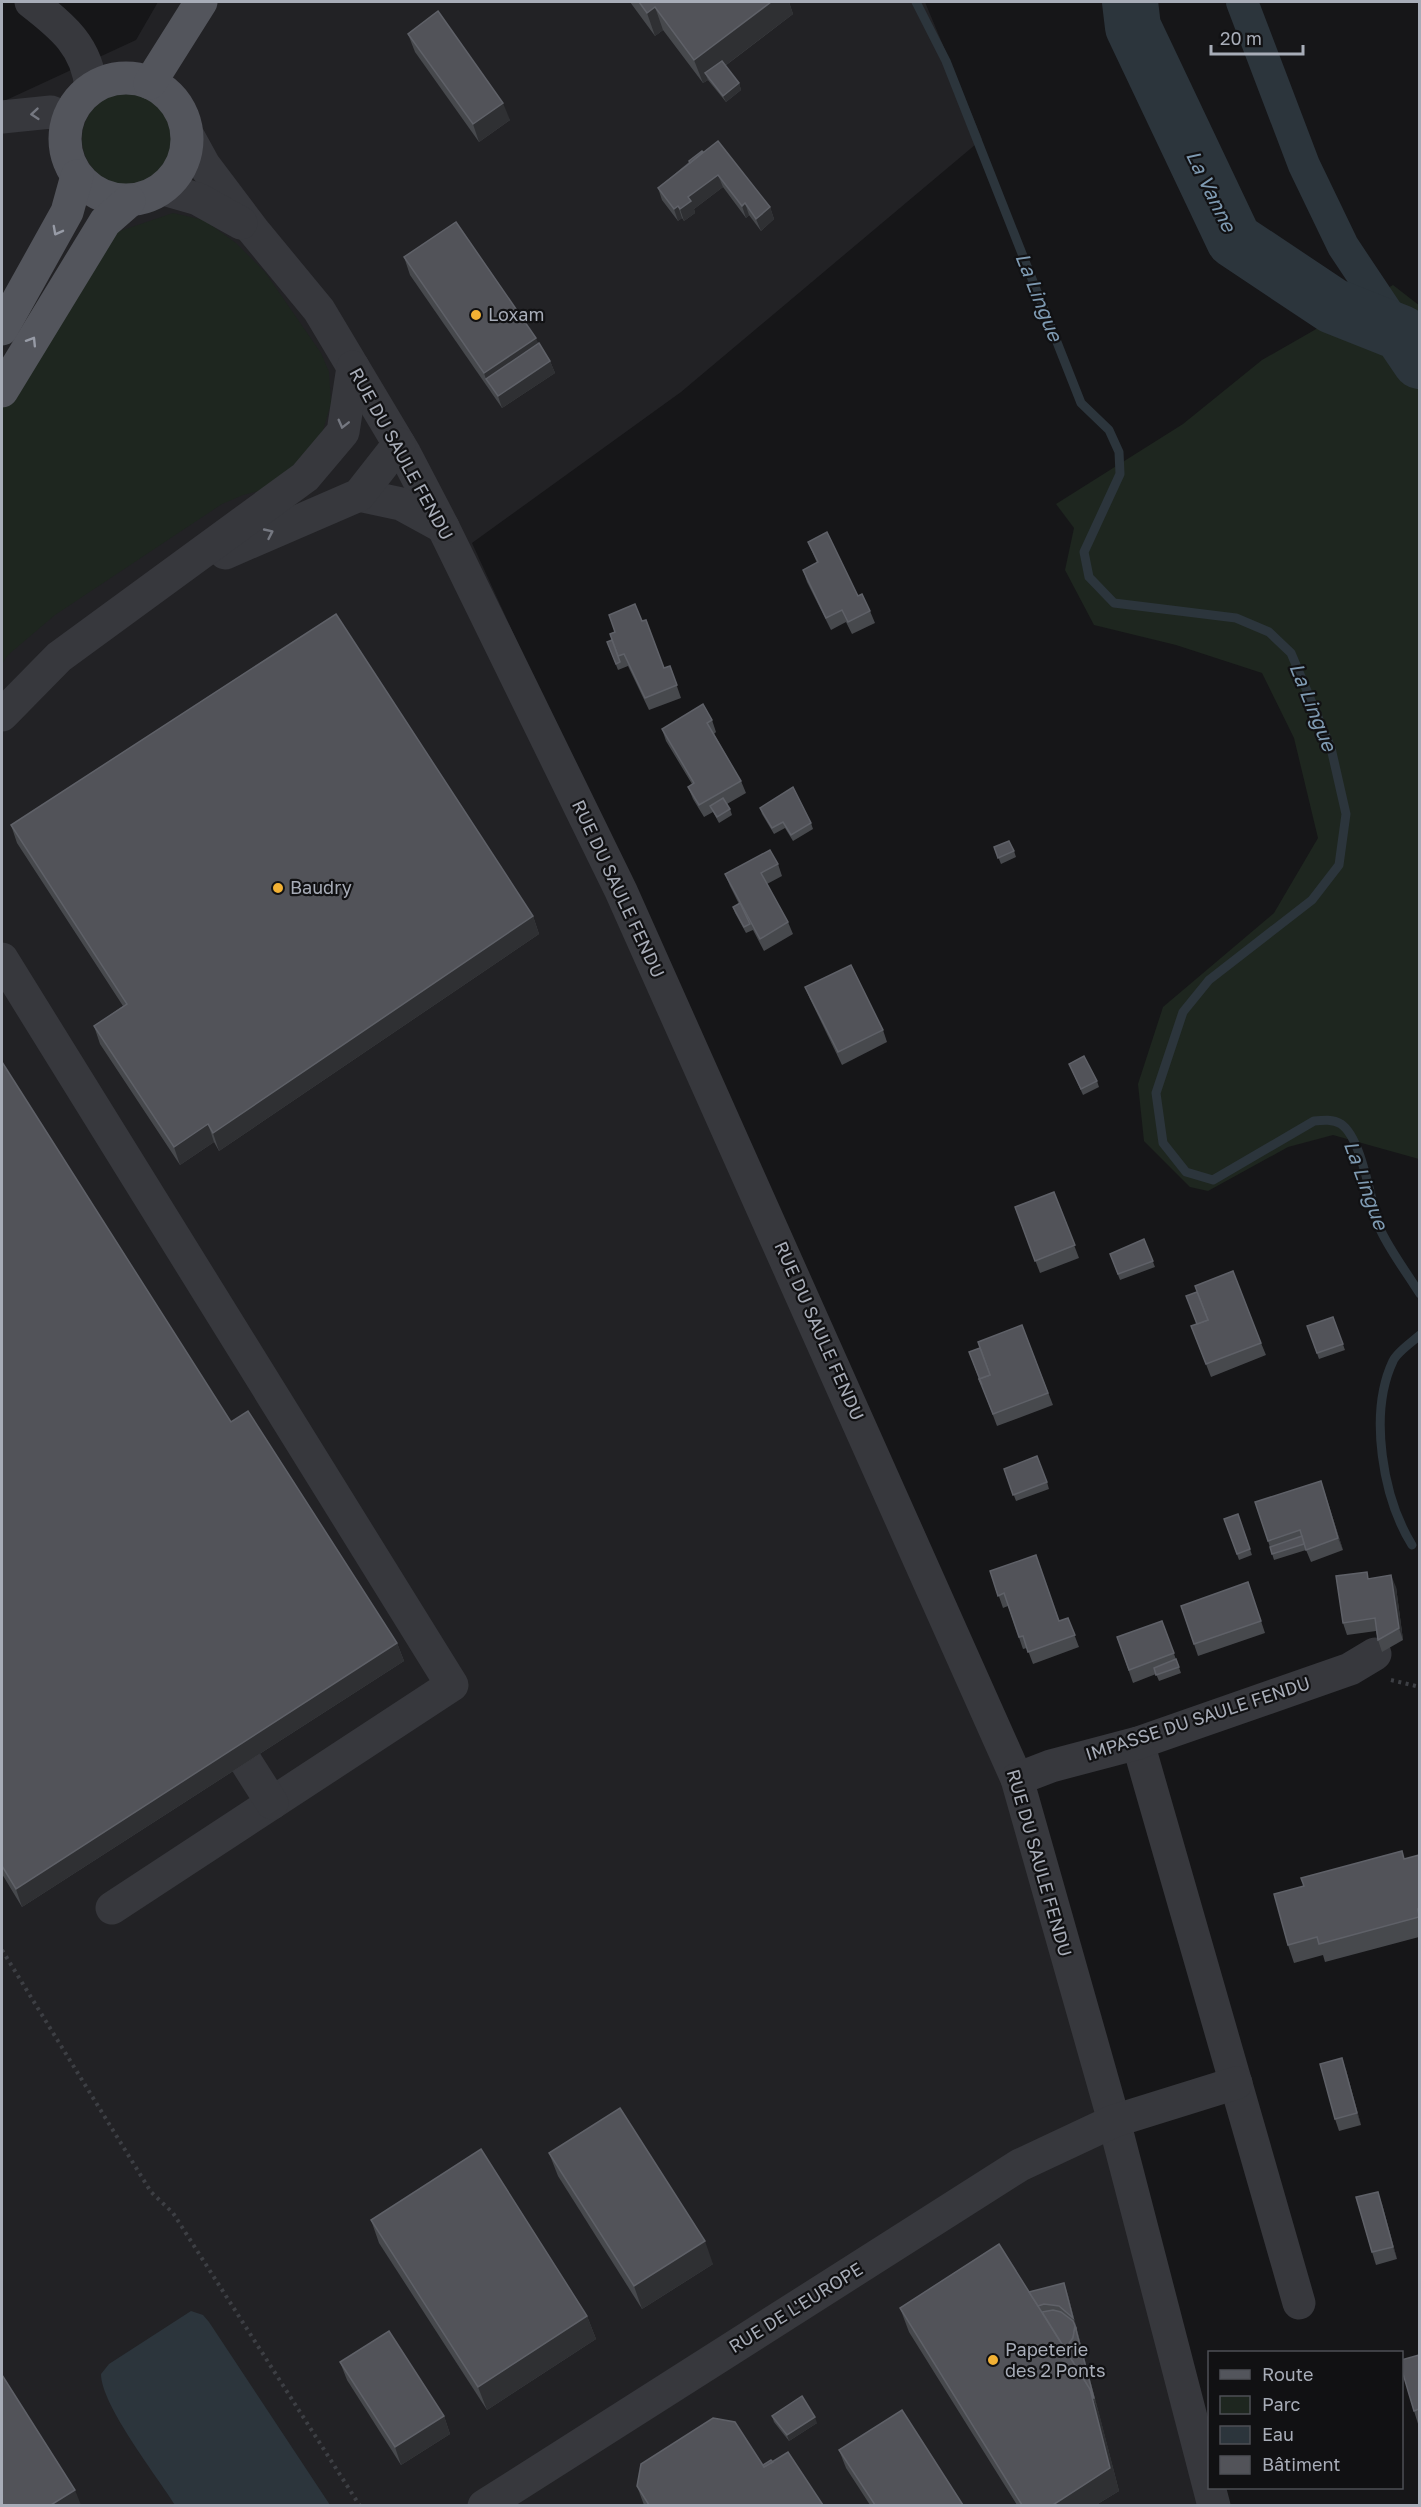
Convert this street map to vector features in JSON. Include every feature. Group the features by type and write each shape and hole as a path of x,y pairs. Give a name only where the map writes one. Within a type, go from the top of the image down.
{"main road":[{"path":"150,83 201,2"},
{"path":"119,78 150,83 167,93 178,107 187,134 184,160 176,177 163,189 147,198 129,201 109,199 92,190 77,176 68,159 65,139 68,119 77,102 91,89 105,81 119,78"},
{"path":"2,328 68,212 77,176"},
{"path":"2,391 105,222 129,201"}],"street":[{"path":"31,2 63,28 85,59 90,70 91,89"},
{"path":"2,117 51,112 68,119"},
{"name":"RUE DU SAULE FENDU","path":"187,134 204,165 253,230 319,310 399,444 443,526 621,891 1017,1779 1114,2121 1208,2482"},
{"name":"RUE DU SAULE FENDU","path":"163,189 198,199 253,230"},
{"path":"2,715 60,657 304,477 343,432 353,367"},
{"path":"159,585 286,525 358,495 399,444"},
{"path":"358,495 401,504 443,526"},
{"path":"2,959 452,1685 112,1908"},
{"name":"IMPASSE DU SAULE FENDU","path":"1017,1779 1051,1766 1138,1743 1350,1669 1375,1654"},
{"path":"1138,1743 1299,2303"},
{"path":"246,1762 272,1803"},
{"name":"RUE DE L'EUROPE","path":"484,2505 1020,2165 1114,2121 1236,2083"},
{"name":"RUE DU SAULE FENDU","path":"1210,2489 1214,2505"}],"path":[{"path":"2,1950 151,2192 173,2213 360,2505"}],"shaded area":[{"path":"158,2 925,2 982,139 681,392 472,543 926,1535 1208,2459 1208,2489 1217,2489 1222,2505 2,2505 2,102 136,40"}],"green space":[{"path":"128,93 146,96 161,106 171,121 174,139 171,157 161,172 146,182 128,185 110,182 95,172 85,157 82,139 85,121 95,106 110,96"},
{"path":"173,213 204,220 236,243 265,272 321,353 329,372 331,403 321,437 278,486 243,495 222,504 55,615 8,655 2,664 2,404 117,232"},
{"path":"1393,285 1420,306 1419,1159 1333,1135 1288,1147 1208,1191 1190,1187 1144,1141 1138,1084 1163,1007 1274,913 1318,838 1294,738 1262,673 1176,645 1094,625 1065,570 1074,528 1056,504 1183,424 1262,360"}],"water":[{"path":"191,2311 203,2315 209,2322 330,2505 175,2505 120,2421 103,2387 101,2374 109,2364"}],"building":[{"path":"639,2 771,2 694,60 655,7 647,13"},
{"path":"438,11 503,103 473,124 408,34"},
{"path":"722,61 739,83 723,96 705,73"},
{"path":"718,141 770,207 756,219 745,203 742,206 718,175 688,197 691,201 680,209 678,206 674,209 658,188"},
{"path":"703,152 690,163 689,161"},
{"name":"Loxam","path":"456,222 536,338 484,373 404,257"},
{"path":"539,343 550,361 498,396 486,379"},
{"path":"827,532 858,596 862,594 870,611 848,622 842,610 826,618 803,570 818,562 808,542"},
{"path":"635,604 642,621 646,620 664,668 670,666 677,685 645,698 624,654 618,656 610,634 615,632 609,615"},
{"name":"Baudry","path":"336,614 533,916 213,1133 208,1124 174,1147 94,1026 127,1004 11,825"},
{"path":"612,640 620,662 616,664 607,642"},
{"path":"703,704 712,720 707,723 741,781 699,805 688,787 694,783 662,729"},
{"path":"793,787 811,823 791,835 783,822 772,828 760,808"},
{"path":"723,798 730,809 717,817 710,806"},
{"path":"1009,841 1014,851 998,858 994,847"},
{"path":"770,850 778,864 761,873 788,922 760,939 725,874"},
{"path":"740,903 750,924 744,927 733,907"},
{"path":"851,965 883,1030 838,1052 805,987"},
{"path":"1084,1056 1097,1081 1081,1089 1069,1064"},
{"path":"2,1062 231,1422 248,1411 397,1643 16,1889 2,1866"},
{"path":"1054,1192 1075,1245 1035,1261 1015,1207"},
{"path":"1144,1239 1153,1261 1118,1274 1110,1254"},
{"path":"1233,1271 1261,1343 1206,1364 1191,1326 1208,1320 1195,1286"},
{"path":"1197,1292 1208,1320 1197,1324 1186,1296"},
{"path":"1333,1317 1343,1344 1317,1353 1307,1326"},
{"path":"1022,1325 1048,1393 993,1414 979,1379 990,1375 978,1342"},
{"path":"980,1348 990,1375 980,1379 969,1352"},
{"path":"1037,1456 1047,1482 1013,1495 1004,1469"},
{"path":"1321,1481 1338,1538 1306,1550 1300,1530 1268,1541 1255,1502"},
{"path":"1238,1514 1250,1549 1237,1554 1224,1519"},
{"path":"1302,1536 1304,1544 1272,1554 1270,1547"},
{"path":"1036,1555 1059,1621 1068,1618 1075,1635 1028,1652 1023,1636 1019,1637 1004,1593 998,1596 990,1571"},
{"path":"1367,1572 1368,1579 1391,1575 1399,1628 1378,1640 1375,1618 1343,1623 1336,1576"},
{"path":"1248,1582 1261,1621 1194,1644 1181,1606"},
{"path":"1162,1621 1174,1653 1129,1670 1117,1637"},
{"path":"1176,1659 1179,1667 1156,1675 1154,1668"},
{"path":"1402,1851 1404,1859 1419,1855 1419,1917 1319,1944 1317,1937 1288,1945 1274,1894 1304,1886 1301,1878"},
{"path":"1342,2058 1357,2113 1335,2119 1320,2064"},
{"path":"620,2108 705,2241 634,2286 549,2153"},
{"path":"481,2149 587,2316 478,2387 371,2220"},
{"path":"1378,2192 1393,2247 1372,2252 1356,2197"},
{"path":"999,2244 1090,2389 1110,2468 1053,2505 1022,2505 900,2308"},
{"path":"1064,2283 1073,2318 1059,2306 1044,2304 1038,2306 1029,2292"},
{"path":"1053,2310 1061,2312 1073,2321 1076,2328 1076,2330 1075,2326 1073,2338 1065,2349 1042,2312"},
{"path":"1075,2326 1094,2398 1065,2349 1073,2338"},
{"path":"389,2331 444,2416 395,2447 340,2362"},
{"path":"1419,2355 1419,2409 1414,2411 1403,2374 1403,2359"},
{"path":"2,2375 75,2490 51,2505 2,2505"},
{"path":"802,2396 815,2417 787,2435 772,2416"},
{"path":"902,2410 963,2505 875,2505 839,2450"},
{"path":"713,2418 735,2422 764,2467 788,2452 823,2505 649,2505 637,2486 641,2464"},
{"path":"771,2460 773,2462 764,2467 763,2465"}],"waterway":[{"name":"La Lingue","path":"916,2 946,61 1081,403 1109,430 1119,452 1120,474 1084,552 1089,577 1114,603 1236,618 1269,632 1291,653 1331,748 1346,814 1339,865 1312,900 1209,980 1183,1012 1156,1093 1163,1143 1186,1172 1213,1180 1314,1121 1338,1122 1349,1132 1361,1158 1381,1231 1420,1294"},
{"name":"La Vanne","path":"1130,2 1133,27 1234,240 1333,306 1401,333 1420,361"},
{"path":"1242,2 1304,165 1343,246 1401,333"},
{"path":"1401,333 1420,334"},
{"name":"La Lingue","path":"1412,1545 1393,1504 1382,1455 1380,1430 1385,1382 1393,1361 1420,1335"}],"place":[{"name":"Loxam","path":"476,315"},
{"name":"Baudry","path":"278,888"},
{"name":"Papeterie des 2 Ponts","path":"993,2360"}]}
